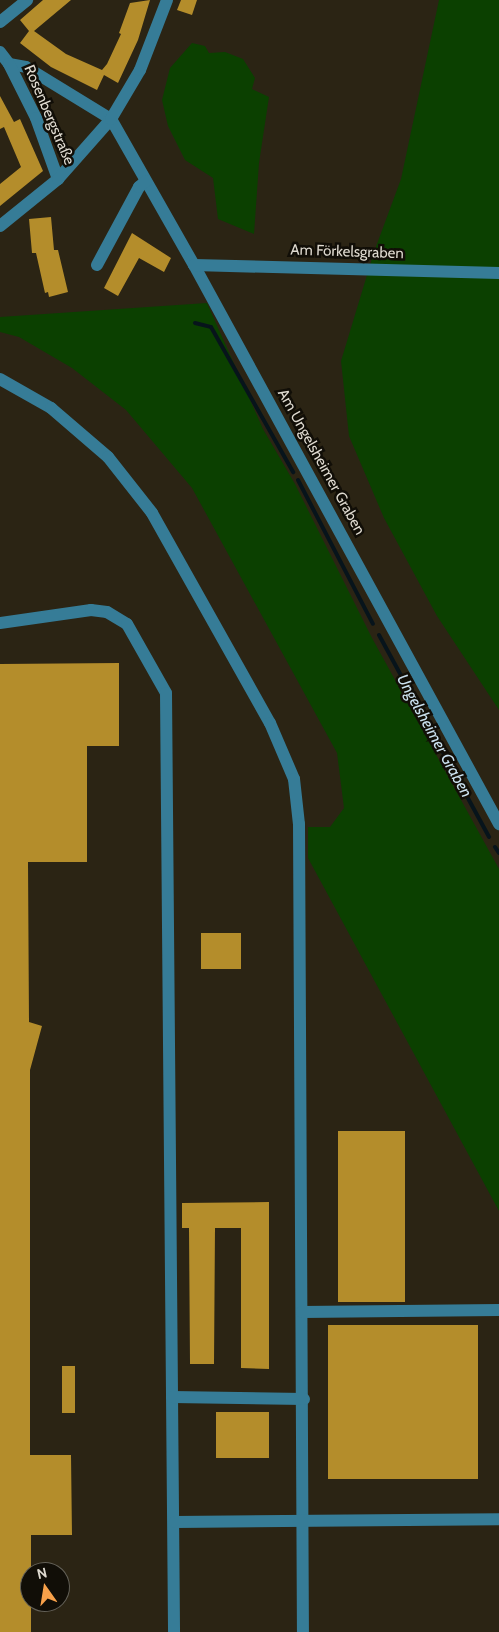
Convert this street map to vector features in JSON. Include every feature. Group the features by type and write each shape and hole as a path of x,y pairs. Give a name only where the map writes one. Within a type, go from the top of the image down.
{"street":[{"path":"0,22 27,0"},
{"path":"0,226 58,179 111,119 140,70 167,0"},
{"name":"Rosenbergstraße","path":"0,52 9,64 36,118 58,179"},
{"name":"Rosenbergstraße","path":"9,64 26,67 111,119"},
{"name":"Am Ungelsheimer Graben","path":"111,119 194,265 499,824"},
{"path":"97,265 139,187 146,181"},
{"name":"Am Förkelsgraben","path":"194,265 499,273"},
{"path":"0,379 51,408 108,457 152,513 270,723 294,779 299,824 297,922 304,1399 303,1632"},
{"path":"0,623 91,610 107,612 127,624 166,693 172,1397 175,1522 174,1632"},
{"path":"302,1312 499,1310"},
{"path":"172,1397 304,1399"},
{"path":"175,1522 304,1522 496,1518"}],"green space":[{"path":"439,0 499,0 499,710 437,616 384,518 349,436 341,361 374,252 401,179"},
{"path":"192,43 205,46 209,53 225,52 243,59 255,78 252,89 269,97 259,163 254,234 218,219 213,178 185,160 168,126 162,100 170,68"},
{"path":"207,303 263,429 295,484 372,638 499,869 499,1211 308,858 308,827 330,827 344,808 337,753 192,488 126,410 72,368 19,337 0,332 0,317"}],"building":[{"path":"43,0 71,0 34,31 66,54 102,70 107,64 121,34 119,33 130,3 150,0 138,40 118,83 104,75 97,90 51,67 20,43 29,31 20,20"},
{"path":"181,0 197,0 192,15 177,10"},
{"path":"0,96 14,122 20,119 43,171 0,206 0,184 21,167 4,127 0,129"},
{"path":"51,217 54,250 58,250 68,292 49,297 48,292 45,293 36,253 32,253 29,219"},
{"path":"132,233 171,258 164,272 139,258 118,296 104,288"},
{"path":"119,663 119,746 87,746 87,862 28,862 29,1022 42,1026 30,1070 30,1455 71,1455 72,1535 31,1535 31,1562 20,1562 20,1612 31,1612 31,1632 0,1632 0,664"},
{"path":"201,933 241,933 241,969 201,969"},
{"path":"338,1131 405,1131 405,1302 338,1302"},
{"path":"269,1202 269,1369 241,1368 241,1228 215,1228 214,1364 190,1364 189,1228 182,1228 182,1203"},
{"path":"328,1325 478,1325 478,1479 328,1479"},
{"path":"62,1366 75,1366 75,1413 62,1413"},
{"path":"216,1412 269,1412 269,1458 216,1458"}],"waterway":[{"name":"Ungelsheimer Graben","path":"195,323 211,327 293,472"},
{"name":"Ungelsheimer Graben","path":"298,480 373,624"},
{"name":"Ungelsheimer Graben","path":"379,635 489,837"},
{"name":"Ungelsheimer Graben","path":"495,847 499,853"}]}
